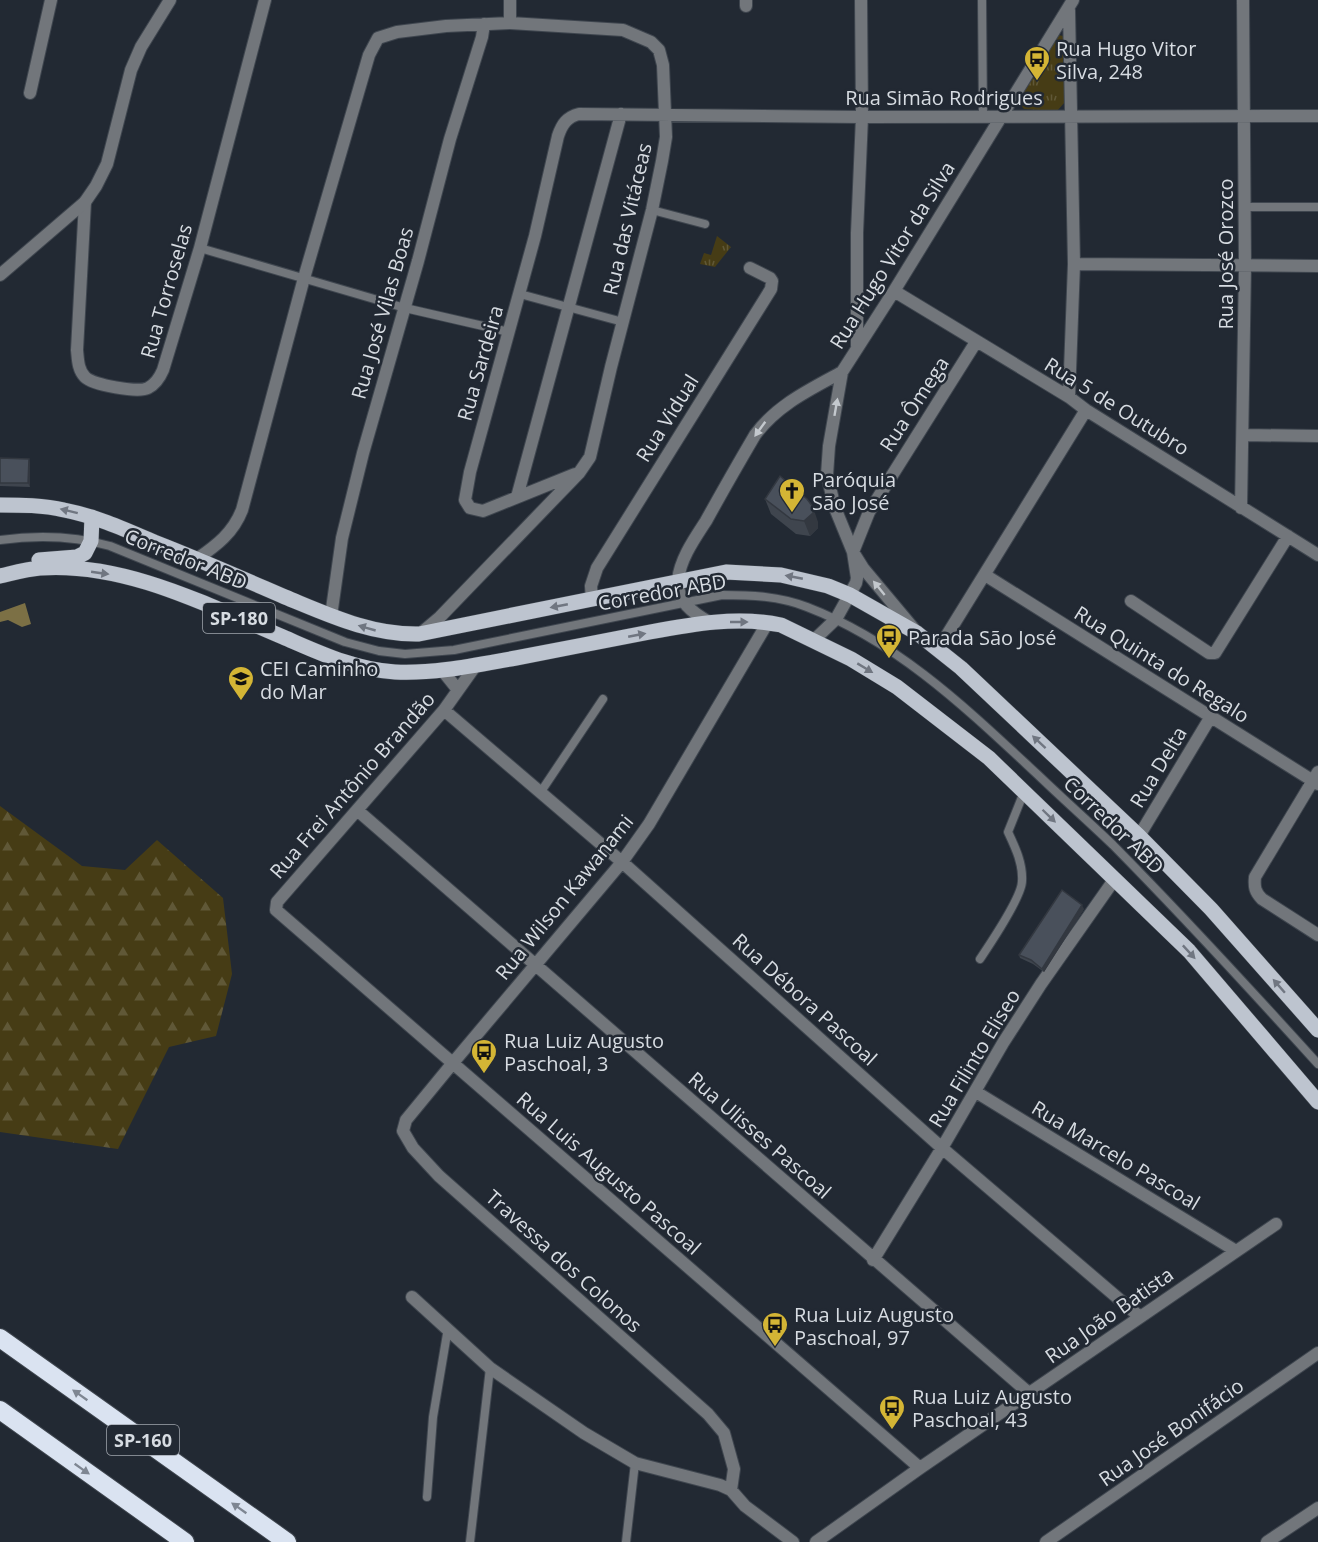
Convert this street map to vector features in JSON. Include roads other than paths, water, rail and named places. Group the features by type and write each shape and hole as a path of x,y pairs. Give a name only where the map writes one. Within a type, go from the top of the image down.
{"highway":[{"name":"SP-160","path":"0,1338 287,1542"},
{"name":"SP-160","path":"0,1410 185,1542"}],"main road":[{"path":"0,505 29,505 92,517 331,616 372,631 393,634 420,634 726,572 781,575 828,586 850,595 939,648 1139,836 1211,909 1318,1030"},
{"path":"0,566 79,556 85,553 91,541 92,517"},
{"name":"SP-180","path":"0,576 40,568 78,569 145,582 190,598 358,667 393,672 442,670 476,665"},
{"path":"476,665 709,622 781,624 851,659 897,687 989,758 1188,951 1318,1102"}],"street":[{"path":"30,93 51,0"},
{"path":"0,275 85,202 96,186 107,164 131,69 141,47 170,0"},
{"name":"Rua Torroselas","path":"85,202 77,350 79,368 83,375 91,381 139,390 148,388 160,378 200,248 265,0"},
{"path":"510,0 510,23"},
{"path":"857,346 857,233 862,117 861,0"},
{"name":"Rua José Orozco","path":"1241,507 1244,435 1245,266 1243,0"},
{"path":"1069,397 1074,264 1070,116 1071,5"},
{"name":"Rua Hugo Vitor da Silva","path":"917,633 874,583 853,552 835,508 827,475 829,446 842,372 1071,5"},
{"name":"Rua das Vitáceas","path":"197,559 225,538 238,519 362,75 374,42 384,35 397,32 446,26 510,23 623,30 636,33 659,50 663,64 666,137 652,210 590,457 579,473 420,634"},
{"name":"Rua José Vilas Boas","path":"331,616 339,555 363,453 484,24"},
{"path":"517,497 621,114"},
{"name":"Rua Simão Rodrigues","path":"571,116 621,114 862,117 1318,116"},
{"name":"Rua Sardeira","path":"571,116 561,127 558,136 520,294 470,472 465,500 470,508 483,511 579,473"},
{"path":"1074,264 1318,266"},
{"name":"Rua Vidual","path":"592,600 592,579 597,568 771,289 770,278 750,268"},
{"name":"Rua 5 de Outubro","path":"894,291 1069,397 1086,410 1318,555"},
{"name":"Rua Ômega","path":"853,552 869,512 976,342"},
{"path":"709,622 693,613 683,602 678,580 684,560 694,541 766,420 793,399 842,372"},
{"path":"939,648 1086,410"},
{"path":"1244,435 1318,436"},
{"path":"1131,601 1209,653 1215,653 1288,536"},
{"name":"Rua Hugo Vitor da Silva","path":"814,640 836,619 850,595 857,578 853,552"},
{"name":"Rua Quinta do Regalo","path":"985,576 1210,718 1316,779"},
{"name":"Rua Wilson Kawanami","path":"452,1064 622,862 649,824 768,622"},
{"name":"Rua Frei Antônio Brandão","path":"276,906 277,902 444,710 476,665"},
{"name":"Rua Frei Antônio Brandão","path":"442,670 458,690"},
{"name":"Rua Débora Pascoal","path":"444,710 622,862 942,1148 1140,1317"},
{"name":"Rua Delta","path":"1139,836 1210,718"},
{"path":"1316,779 1255,877 1254,885 1256,893 1262,899 1318,935"},
{"name":"Rua Ulisses Pascoal","path":"357,810 1030,1394"},
{"name":"Rua Filinto Eliseo","path":"873,1260 976,1092 1003,1043 1041,984 1114,880"},
{"name":"Rua Luis Augusto Pascoal","path":"276,906 279,914 920,1468"},
{"name":"Travessa dos Colonos","path":"452,1064 406,1120 403,1125 405,1138 439,1176 708,1414 724,1433 734,1469 731,1490"},
{"name":"Rua Marcelo Pascoal","path":"976,1092 1236,1251"},
{"name":"Rua João Batista","path":"816,1542 1276,1224"},
{"path":"412,1297 490,1368 584,1434 635,1462 731,1490 745,1506 793,1542"},
{"name":"Rua José Bonifácio","path":"1046,1542 1318,1353"},
{"path":"1267,1542 1318,1508"}],"lane":[{"path":"982,0 983,116"},
{"path":"1245,207 1318,207"},
{"path":"652,210 705,224"},
{"path":"200,248 405,308 509,332"},
{"path":"520,294 623,322"},
{"name":"Corredor ABD","path":"0,540 49,537 91,541 110,546 345,642 379,651 405,654 454,650 683,602 722,596 747,595 777,598 805,606 836,619 895,653 920,670 966,708 1111,843 1198,932 1318,1064"},
{"path":"540,793 603,699"},
{"path":"980,959 1015,901 1023,883 1019,856 1008,832 1024,792"},
{"path":"426,1497 434,1417 448,1328"},
{"path":"470,1542 490,1368"},
{"path":"626,1542 635,1462"}],"place":[{"name":"Rua Hugo Vitor Silva, 248","path":"1037,82"},
{"name":"Paróquia São José","path":"792,514"},
{"name":"Parada São José","path":"889,660"},
{"name":"CEI Caminho do Mar","path":"241,702"},
{"name":"Rua Luiz Augusto Paschoal, 3","path":"484,1075"},
{"name":"Rua Luiz Augusto Paschoal, 97","path":"775,1348"},
{"name":"Rua Luiz Augusto Paschoal, 43","path":"892,1431"}]}
